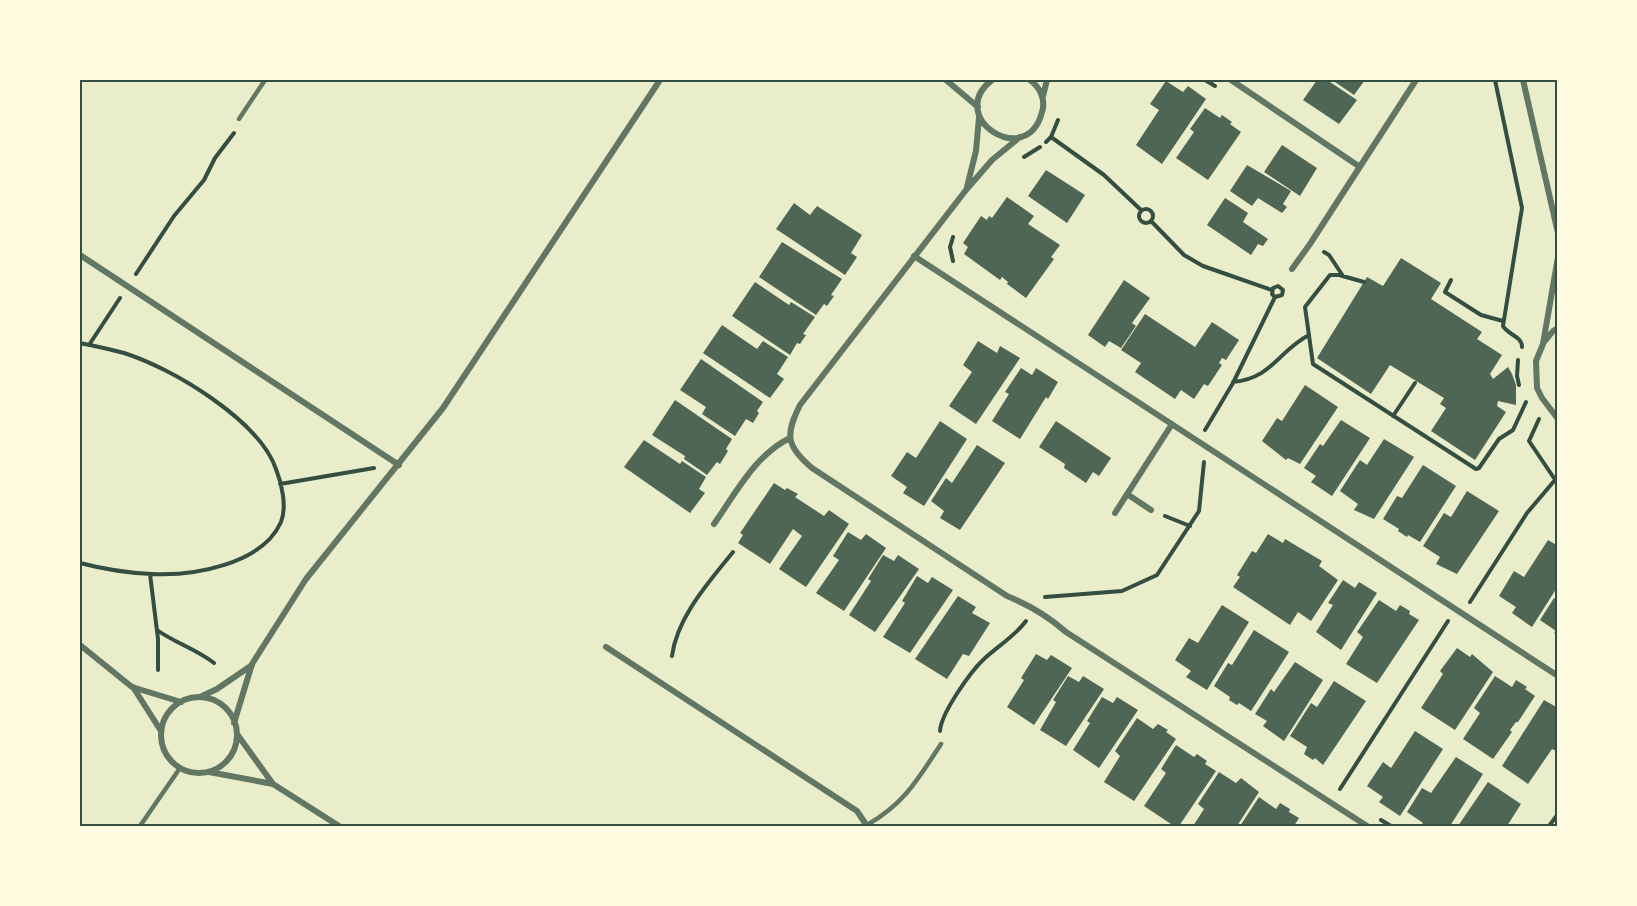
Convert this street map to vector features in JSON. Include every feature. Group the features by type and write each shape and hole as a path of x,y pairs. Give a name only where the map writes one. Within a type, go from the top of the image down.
{"street":[{"path":"234,723 252,664 306,579 443,408 660,80"},
{"path":"946,80 979,110 983,123 990,131 1010,139 1020,137"},
{"path":"966,190 976,152 983,88 992,80"},
{"path":"1030,80 1039,89 1043,98"},
{"path":"1047,80 1039,122 1031,131 992,160 966,190 800,405 792,422 790,438 797,455 812,468 1008,596 1051,619 1066,632 1367,826"},
{"path":"1231,80 1360,167"},
{"path":"1292,269 1416,80"},
{"path":"1523,80 1557,233"},
{"path":"80,255 399,465"},
{"path":"914,256 1557,676"},
{"path":"1557,256 1543,344 1536,362 1537,388 1557,419"},
{"path":"1543,344 1557,328"},
{"path":"1115,513 1172,424"},
{"path":"714,524 760,459 774,446 790,438"},
{"path":"1127,494 1151,510"},
{"path":"80,645 132,687 161,731 165,753 171,762 189,772 209,772 273,784"},
{"path":"606,647 857,811 867,826"},
{"path":"200,698 252,664"},
{"path":"132,687 181,702"},
{"path":"161,731 167,714 181,702 190,698 211,700 221,705 234,723 237,734 273,784 339,826"},
{"path":"209,772 229,758 235,746 237,734"}],"lane":[{"path":"239,119 265,80"},
{"path":"867,826 887,814 907,795 941,744"},
{"path":"140,826 180,768"}],"path":[{"path":"1495,80 1522,208 1503,321 1505,330 1520,340 1522,344 1516,365 1520,392"},
{"path":"1019,159 1034,152 1051,137 1059,118"},
{"path":"89,345 174,216 204,180 215,158 236,130 239,119"},
{"path":"1051,137 1104,176 1141,210"},
{"path":"1146,208 1151,211 1153,216 1151,221 1143,223 1139,220 1138,215 1141,210 1146,208"},
{"path":"1151,221 1184,255 1203,266 1272,290 1275,297"},
{"path":"958,229 952,238 950,247 951,255 958,267"},
{"path":"1310,244 1329,255 1343,276"},
{"path":"1364,282 1330,275 1305,307 1313,364 1476,469 1499,439 1513,429 1525,400 1532,411"},
{"path":"1452,280 1445,292 1481,315 1503,321"},
{"path":"1205,430 1233,382 1275,297 1282,295 1283,290 1278,286 1272,290"},
{"path":"1233,382 1243,381 1268,370 1297,341 1309,335"},
{"path":"80,343 125,354 154,366 198,389 220,404 255,435 269,453 276,468 283,498 281,522 272,536 253,552 231,562 178,574 150,574 80,563"},
{"path":"1394,416 1415,383"},
{"path":"1479,609 1469,602 1527,513 1556,482 1529,441 1539,423 1538,417"},
{"path":"1196,423 1215,436"},
{"path":"1041,602 1047,595 1122,591 1157,575 1200,511 1204,461"},
{"path":"280,484 399,465"},
{"path":"1151,510 1190,526"},
{"path":"672,656 674,640 692,607 733,552"},
{"path":"150,574 158,670"},
{"path":"941,744 940,727 958,693 982,660 1021,628 1028,619"},
{"path":"1338,792 1449,619"},
{"path":"156,629 214,663"},
{"path":"1549,826 1557,814"},
{"path":"1373,815 1391,826"}],"building":[{"path":"1317,80 1327,80 1357,100 1339,124 1303,100"},
{"path":"1332,80 1365,80 1354,95"},
{"path":"1166,81 1183,92 1188,86 1206,99 1162,164 1136,145 1159,110 1150,104"},
{"path":"1205,108 1220,118 1222,115 1241,132 1208,180 1176,158 1194,132 1190,129"},
{"path":"1282,145 1317,168 1300,196 1264,172"},
{"path":"1247,165 1291,191 1283,204 1287,207 1282,213 1258,198 1252,206 1230,191"},
{"path":"1046,170 1085,195 1067,223 1028,196"},
{"path":"1007,197 1034,216 1028,224 1060,245 1051,257 1054,259 1026,298 1007,284 1008,282 1002,277 1000,280 964,254 968,247 963,243 981,216 987,220 989,216 992,218"},
{"path":"1225,198 1248,213 1243,222 1268,239 1263,246 1258,244 1251,255 1207,225"},
{"path":"794,203 810,215 817,206 862,235 851,253 857,257 845,275 776,229"},
{"path":"782,242 842,279 831,295 834,296 827,306 824,304 816,315 759,277"},
{"path":"1401,258 1441,283 1431,299 1482,332 1477,339 1502,355 1490,374 1493,379 1508,367 1512,374 1516,385 1516,405 1498,401 1497,406 1506,412 1475,460 1431,431 1446,408 1440,404 1444,398 1390,365 1371,394 1317,358 1367,277 1383,286"},
{"path":"1124,280 1150,298 1132,323 1136,326 1121,348 1109,341 1105,347 1088,335"},
{"path":"755,282 789,305 791,302 815,317 803,334 806,335 800,344 797,343 790,355 732,316"},
{"path":"1145,314 1195,347 1212,322 1239,340 1226,360 1222,358 1219,363 1222,365 1208,386 1204,384 1194,399 1181,390 1175,399 1135,372 1141,363 1121,350"},
{"path":"722,325 757,349 763,341 788,357 777,374 784,379 770,398 703,353"},
{"path":"978,341 997,353 1000,346 1020,358 976,424 949,406 972,372 963,365"},
{"path":"701,359 763,402 753,423 746,419 735,436 702,414 706,407 680,390"},
{"path":"1021,368 1032,375 1036,368 1058,382 1020,439 992,421 1009,394 1005,392"},
{"path":"1305,385 1338,407 1300,464 1288,458 1286,460 1262,441 1277,418 1282,421"},
{"path":"675,400 732,439 720,464 717,462 707,475 684,459 685,456 652,435"},
{"path":"1341,420 1370,438 1332,496 1311,482 1316,476 1304,468 1320,444 1323,446"},
{"path":"940,421 967,439 924,506 903,493 907,487 891,476 907,452 916,458"},
{"path":"1056,421 1111,458 1099,476 1093,472 1086,483 1064,468 1065,464 1039,447"},
{"path":"1384,439 1414,457 1374,519 1354,510 1358,504 1340,491 1360,460 1367,465"},
{"path":"644,440 680,464 682,461 706,477 699,489 705,493 690,513 624,467"},
{"path":"977,445 1005,463 960,530 940,518 944,511 931,501 946,478 952,483"},
{"path":"1423,465 1456,486 1420,542 1408,535 1407,537 1383,519 1397,496 1402,498"},
{"path":"774,483 798,494 795,497 824,516 829,510 849,524 806,587 779,569 802,536 793,529 770,564 738,543 743,535 740,533"},
{"path":"1467,491 1499,511 1457,574 1436,564 1440,557 1423,546 1444,513 1451,517"},
{"path":"848,532 861,540 866,534 886,548 844,611 816,593 839,560 833,556"},
{"path":"1268,534 1283,543 1285,539 1322,561 1319,566 1338,580 1311,621 1298,612 1290,625 1233,587 1240,577 1237,575 1252,551 1256,553"},
{"path":"1548,540 1558,546 1558,586 1532,627 1512,613 1516,607 1499,596 1514,571 1524,577"},
{"path":"883,555 894,561 898,555 919,569 875,632 849,615 871,581 868,579"},
{"path":"917,576 928,583 932,577 953,590 910,653 883,637 905,603 902,601"},
{"path":"1343,580 1355,588 1359,582 1377,593 1341,650 1316,632 1333,605 1328,603"},
{"path":"958,596 976,607 972,613 990,623 969,656 963,654 947,679 915,659"},
{"path":"1554,598 1558,600 1558,635 1540,620"},
{"path":"1379,600 1396,611 1400,605 1419,620 1377,683 1346,664 1363,637 1357,632"},
{"path":"1222,605 1249,622 1207,690 1186,677 1191,671 1175,660 1189,638 1198,643"},
{"path":"1254,630 1289,652 1251,711 1229,700 1230,697 1214,686 1228,663 1232,665"},
{"path":"1457,648 1470,657 1472,654 1493,672 1455,730 1421,708 1443,674 1440,671"},
{"path":"1036,654 1047,660 1051,655 1072,668 1034,725 1007,707 1024,680 1021,678"},
{"path":"1295,662 1323,680 1284,741 1263,726 1267,721 1255,714 1271,689 1274,692"},
{"path":"1068,676 1079,682 1083,676 1104,689 1066,746 1040,730 1056,702 1053,700"},
{"path":"1495,676 1512,687 1516,680 1535,696 1510,730 1512,732 1493,759 1463,739 1480,713 1474,708"},
{"path":"1334,681 1366,701 1323,765 1315,758 1313,760 1304,754 1307,747 1290,736 1311,703 1317,707"},
{"path":"1102,697 1113,703 1117,697 1138,710 1099,768 1073,750 1090,723 1087,721"},
{"path":"1544,700 1558,708 1558,752 1552,749 1528,784 1502,766"},
{"path":"1137,718 1153,729 1158,724 1176,739 1134,801 1104,782 1120,756 1115,751"},
{"path":"1415,731 1443,749 1400,816 1379,802 1383,797 1367,786 1383,762 1391,768"},
{"path":"1176,745 1194,757 1197,754 1207,761 1205,764 1216,771 1179,826 1174,826 1144,806 1166,773 1161,769"},
{"path":"1456,757 1483,774 1450,826 1421,826 1423,823 1407,812 1422,788 1431,793"},
{"path":"1219,772 1236,783 1241,778 1259,792 1237,826 1193,826 1204,809 1198,804"},
{"path":"1488,782 1521,804 1507,826 1458,826"},
{"path":"1259,797 1276,809 1280,803 1290,809 1289,812 1299,818 1294,826 1240,826"}]}
